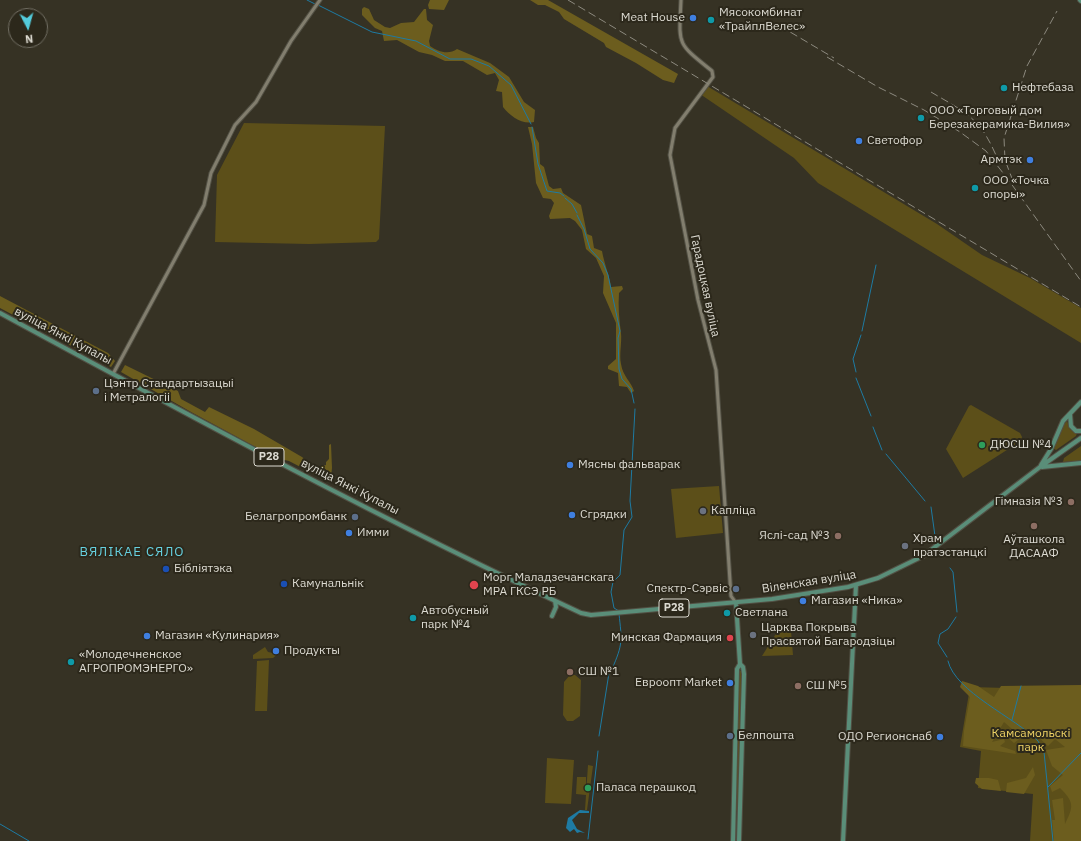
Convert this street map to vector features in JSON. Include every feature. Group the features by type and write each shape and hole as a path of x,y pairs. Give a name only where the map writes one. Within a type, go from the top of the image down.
{"main road":[{"name":"вуліца Янкі Купалы","path":"0,313 310,478 478,564 581,613 591,615 736,602"},
{"path":"1040,467 1052,446 1060,426 1081,402"},
{"path":"1070,414 1071,426 1076,431 1081,431"},
{"name":"Віленская вуліца","path":"736,602 795,596 856,585 878,578 923,556 1040,467 1081,438"},
{"path":"1040,467 1081,463"},
{"path":"843,841 856,585"},
{"path":"552,616 556,607 555,601"},
{"path":"736,602 738,610 740,664 743,668 744,687 739,841"},
{"path":"733,841 737,669 740,664"},
{"path":"734,814 740,814"}],"street":[{"path":"113,374 204,205 210,173 232,131 237,122 256,102 290,41 320,0"},
{"name":"Гарадоцкая вуліца","path":"681,0 680,41 686,50 712,71 713,77 675,128 670,155 701,316 716,370 731,596 736,602"}],"green space":[{"path":"707,86 937,224 982,255 1030,278 1081,308 1081,343 818,183 794,158 700,94"},
{"path":"244,123 385,126 379,239 376,242 309,244 215,242 217,175"},
{"name":"ДЮСШ №4","path":"971,405 1020,433 1022,437 1021,441 963,478 946,449 969,406"},
{"path":"1067,421 1070,429 1077,433 1076,436 1056,450 1053,448 1062,426"},
{"path":"1081,446 1081,461 1063,462 1064,458"},
{"path":"719,486 723,533 676,538 671,489"},
{"path":"791,631 793,655 762,656 777,632"},
{"path":"265,647 268,652 278,654 273,658 253,659 253,655"},
{"path":"269,660 267,711 255,711 257,661"},
{"path":"739,671 743,671 739,811 735,810"},
{"path":"570,675 575,675 581,680 580,716 573,721 567,721 563,715 564,682"},
{"name":"Камсамольскі парк","path":"970,687 1081,690 1081,841 1030,841 1033,794 978,788 981,751 960,747"},
{"path":"547,758 574,760 571,804 545,803"},
{"path":"588,765 593,766 587,810 585,810 586,795 576,794 577,777 586,777 586,794"}],"shaded area":[{"path":"430,0 449,0 444,10 429,9 428,5"},
{"path":"530,0 548,0 678,74 674,83 663,80 606,47 604,43 564,19 559,12 545,5 538,5"},
{"path":"364,7 369,9 374,20 385,27 390,28 401,23 414,22 424,9 426,9 427,20 433,25 429,41 430,46 436,50 444,52 451,52 457,49 490,63 509,77 524,102 535,110 534,122 530,123 521,121 509,114 503,107 502,92 496,91 499,80 495,73 487,75 463,61 445,61 432,55 419,52 397,40 384,41 382,31 375,28 362,15 362,9"},
{"path":"528,127 533,127 539,143 540,164 544,167 549,186 553,189 561,188 563,193 581,205 587,234 592,236 594,248 602,251 611,287 622,286 623,289 619,293 621,337 620,360 623,372 634,391 631,393 627,387 619,386 618,373 608,369 608,366 616,359 616,323 603,293 604,276 596,258 586,249 582,230 575,221 570,218 550,219 549,216 554,203 551,199 543,198 536,183 532,144"},
{"path":"0,296 108,353 115,361 111,367 0,308"},
{"path":"125,365 178,391 181,399 205,412 209,407 254,429 302,457 316,468 326,465 326,462 329,459 329,445 331,444 331,477 326,479 289,461 276,458 191,412 121,372"},
{"name":"Камсамольскі парк","path":"962,681 978,686 994,697 1001,686 1081,685 1081,841 1054,841 1052,820 1055,820 1052,800 1063,798 1065,824 1070,813 1071,804 1068,797 1060,788 1052,792 1050,786 1063,775 1052,766 1046,750 1065,747 1055,739 1048,746 1035,734 1026,734 1014,743 1007,737 1012,729 1004,722 992,742 1004,739 1005,742 1000,746 1015,751 1016,754 963,746 970,697 960,687"},
{"path":"1033,767 1035,775 1024,794 1006,792 1007,783 1026,778"},
{"path":"976,778 998,780 1001,791 982,789 975,783"}],"water":[{"path":"580,810 589,811 589,813 579,813 572,820 577,829 585,833 577,833 574,829 570,832 566,828 568,818"}],"waterway":[{"path":"307,0 315,4"},
{"path":"318,5 372,32 416,41 450,59 471,59 489,66 511,85 531,124"},
{"path":"532,127 538,164 547,191 560,193 564,196"},
{"path":"565,198 572,204 577,213"},
{"path":"577,215 584,229 590,249 603,263 608,275 620,331 618,338 619,369 622,379 631,389 634,403"},
{"path":"862,331 876,265"},
{"path":"856,372 853,359 861,335"},
{"path":"856,378 871,416"},
{"path":"619,611 614,608 611,592 613,582 620,575 624,530 632,517 630,501 635,409"},
{"path":"873,427 882,450"},
{"path":"886,454 925,501"},
{"path":"931,507 935,536"},
{"path":"950,568 953,572 957,612"},
{"path":"612,669 621,642 619,614"},
{"path":"947,657 938,643 940,634 948,629 956,617"},
{"path":"948,661 953,672 974,694 1016,723 1038,741 1044,752 1053,841"},
{"path":"599,736 609,673"},
{"path":"1012,720 1021,686"},
{"path":"588,839 598,751"},
{"path":"1048,787 1081,753"},
{"path":"0,824 29,841"}],"railway":[{"path":"568,0 1081,307"},
{"path":"1013,181 1005,160 1004,138 1027,66 1057,11"},
{"path":"780,26 834,58"},
{"path":"827,57 878,87 924,110 960,132 986,151 1081,281"},
{"path":"931,92 959,109 978,125 988,139 1000,164"}],"place":[{"name":"Meat House","path":"693,18"},
{"name":"Мясокомбинат «ТрайплВелес»","path":"711,20"},
{"name":"Нефтебаза","path":"1004,88"},
{"name":"ООО «Торговый дом Березакерамика-Вилия»","path":"921,118"},
{"name":"Светофор","path":"859,141"},
{"name":"Армтэк","path":"1030,160"},
{"name":"ООО «Точка опоры»","path":"975,188"},
{"name":"Цэнтр Стандартызацыі і Метралогіі","path":"96,391"},
{"name":"ДЮСШ №4","path":"982,445"},
{"name":"Мясны фальварак","path":"570,465"},
{"name":"Гімназія №3","path":"1071,502"},
{"name":"Капліца","path":"703,511"},
{"name":"Сгрядки","path":"572,515"},
{"name":"Белагропромбанк","path":"355,517"},
{"name":"Аўташкола ДАСААФ","path":"1034,526"},
{"name":"Имми","path":"349,533"},
{"name":"Яслі-сад №3","path":"838,536"},
{"name":"Храм пратэстанцкі","path":"905,546"},
{"name":"Бібліятэка","path":"166,569"},
{"name":"Камунальнік","path":"284,584"},
{"name":"Морг Маладзечанскага МРА ГКСЭ РБ","path":"474,585"},
{"name":"Спектр-Сэрвіс","path":"736,589"},
{"name":"Магазин «Ника»","path":"803,601"},
{"name":"Светлана","path":"727,613"},
{"name":"Автобусный парк №4","path":"413,618"},
{"name":"Царква Покрыва Прасвятой Багародзіцы","path":"753,635"},
{"name":"Магазин «Кулинария»","path":"147,636"},
{"name":"Минская Фармация","path":"730,638"},
{"name":"Продукты","path":"276,651"},
{"name":"«Молодечненское АГРОПРОМЭНЕРГО»","path":"71,662"},
{"name":"СШ №1","path":"570,672"},
{"name":"Евроопт Market","path":"730,683"},
{"name":"СШ №5","path":"798,686"},
{"name":"Белпошта","path":"730,736"},
{"name":"ОДО Регионснаб","path":"940,737"},
{"name":"Паласа перашкод","path":"588,788"}],"district":[{"name":"ВЯЛІКАЕ СЯЛО","path":"132,552"}]}
